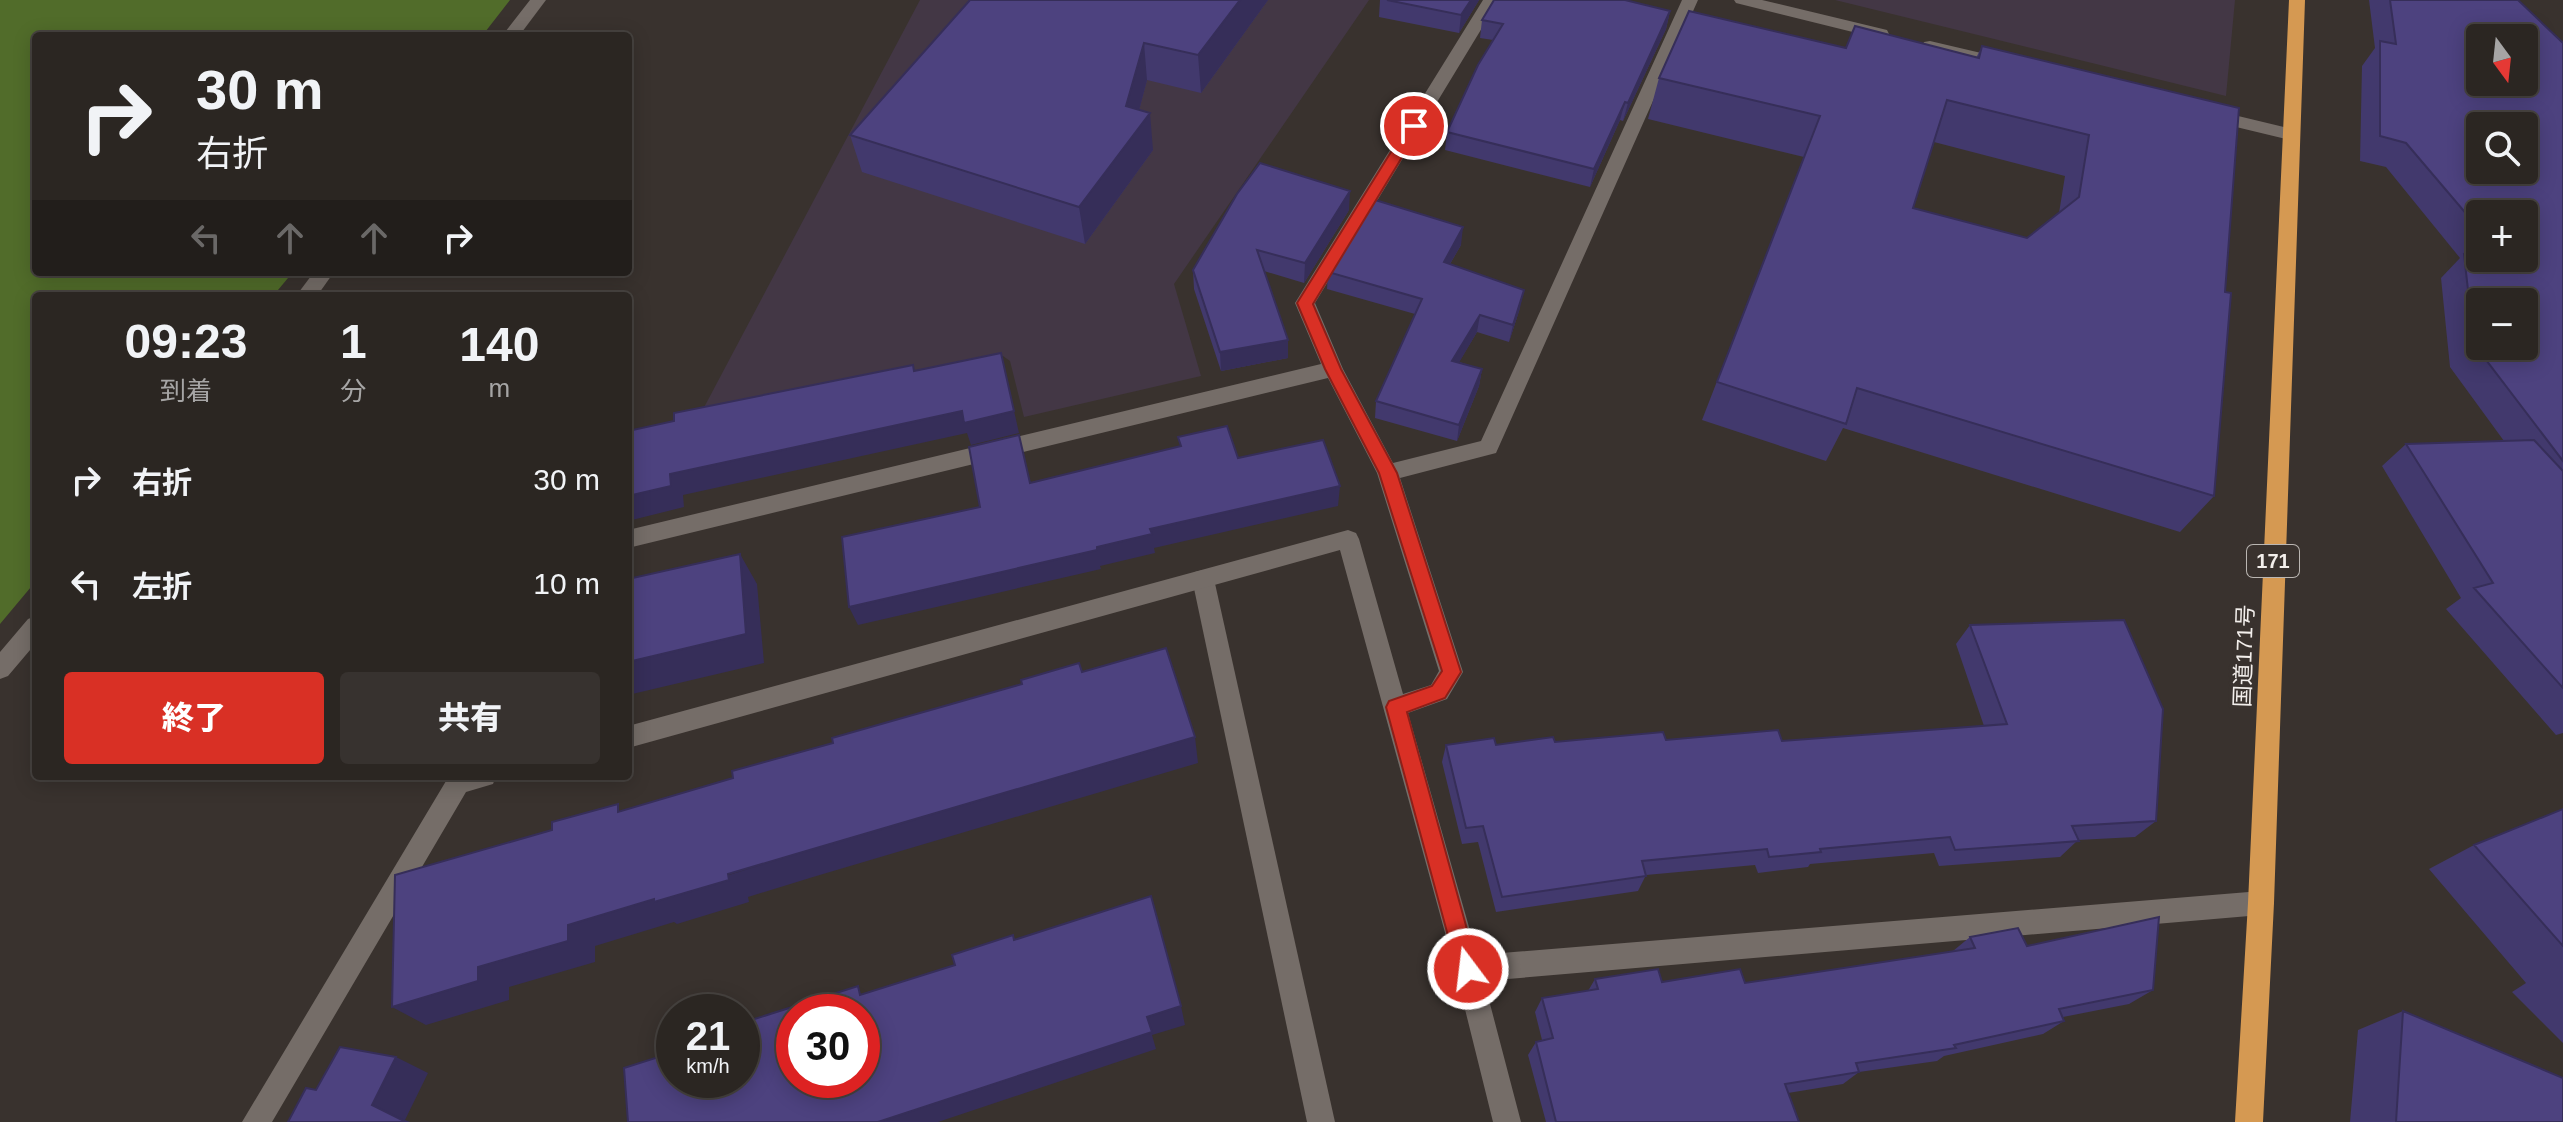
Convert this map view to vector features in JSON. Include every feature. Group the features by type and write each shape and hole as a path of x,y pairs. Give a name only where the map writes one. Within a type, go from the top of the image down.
{"highway":[{"name":"国道171号","path":"2249,1122 2261,903 2297,0"}],"street":[{"path":"513,32 538,0"},
{"path":"1396,707 1439,692 1451,672 1388,473 1333,369 1305,303 1491,0"},
{"path":"1388,473 1489,447 1690,0"},
{"path":"1742,0 2016,67"},
{"path":"2198,112 2290,134"},
{"path":"309,292 322,276"},
{"path":"632,538 1333,369"},
{"path":"632,736 1348,539 1468,969 1507,1122"},
{"path":"1203,579 1321,1122"},
{"path":"0,669 32,631"},
{"path":"256,1122 458,783 469,780"},
{"path":"1468,969 2261,903"}],"shaded area":[{"path":"920,0 1369,0 1174,284 1201,376 1024,417 1010,361 1003,356 700,415"},
{"path":"1835,0 2235,0 2226,96"}],"green space":[{"path":"0,0 510,0 485,32 32,32 32,276 290,276 276,292 32,292 32,586 0,624"}],"building":[{"path":"970,0 1240,0 1198,55 1144,43 1126,106 1150,113 1079,207 850,135"},
{"path":"1387,0 1471,0 1461,15"},
{"path":"1494,0 1625,0 1670,11 1594,169 1447,132 1478,65 1503,24 1482,20"},
{"path":"2390,0 2518,0 2563,43 2563,461 2486,360 2538,360 2538,288 2468,288 2466,272 2538,272 2538,200 2466,200 2466,214 2406,143 2380,136 2380,41 2396,44"},
{"path":"1689,11 1846,48 1855,26 1979,58 1982,46 2239,108 2225,292 2231,293 2214,496 1857,388 1846,424 1717,382 1820,116 1659,78","holes":["1947,100 2089,135 2079,197 2027,238 1913,208"]},
{"path":"1260,163 1350,191 1305,263 1257,250 1288,340 1220,352 1193,270 1237,194"},
{"path":"1372,199 1463,227 1444,262 1524,290 1513,325 1480,315 1452,361 1482,369 1459,425 1376,401 1422,299 1328,272"},
{"path":"1001,353 1014,411 964,423 962,411 670,474 671,486 632,495 632,430 674,421 674,413 913,365 914,371"},
{"path":"1227,426 1238,458 1323,440 1340,486 1150,529 1152,534 1097,547 1097,550 849,607 842,537 980,507 969,447 1019,435 1030,483 1181,446 1178,437"},
{"path":"2534,440 2563,471 2563,688 2474,588 2493,583 2406,444"},
{"path":"740,554 746,634 632,661 632,578"},
{"path":"2124,620 2163,709 2156,821 2072,826 2079,841 1955,850 1950,837 1769,857 1767,849 1642,861 1646,876 1502,897 1483,826 1466,828 1446,745 1494,738 1496,745 1553,737 1555,742 1663,732 1666,740 1778,730 1782,741 2007,724 1970,625"},
{"path":"1166,648 1195,737 728,874 729,880 568,925 568,941 478,967 478,981 392,1007 395,875 552,830 552,822 618,804 618,812 733,778 732,771 833,743 832,738 1022,684 1021,680 1079,663 1082,672"},
{"path":"2563,809 2563,946 2474,845"},
{"path":"1151,896 1181,1006 1147,1017 1152,1032 878,1122 628,1122 624,1068 656,1058 656,1098 760,1098 760,1017 776,1012 776,1098 880,1098 880,994 863,994 955,965 952,955 1013,935 1014,940"},
{"path":"2159,917 2153,990 2059,1009 2064,1021 1954,1045 1956,1048 1856,1063 1859,1072 1785,1084 1799,1122 1556,1122 1536,1042 1553,1038 1542,998 1598,989 1595,979 1658,969 1662,982 1740,969 1745,983 1975,948 1970,937 2018,928 2027,946"},
{"path":"858,986 860,994 833,994"},
{"path":"2403,1011 2563,1078 2563,1122 2396,1122"},
{"path":"340,1047 396,1057 372,1105 406,1122 288,1122 306,1088 316,1090"}],"route":[{"path":"1414,126 1305,303 1333,369 1388,473 1451,672 1439,692 1396,707 1468,969"}]}
